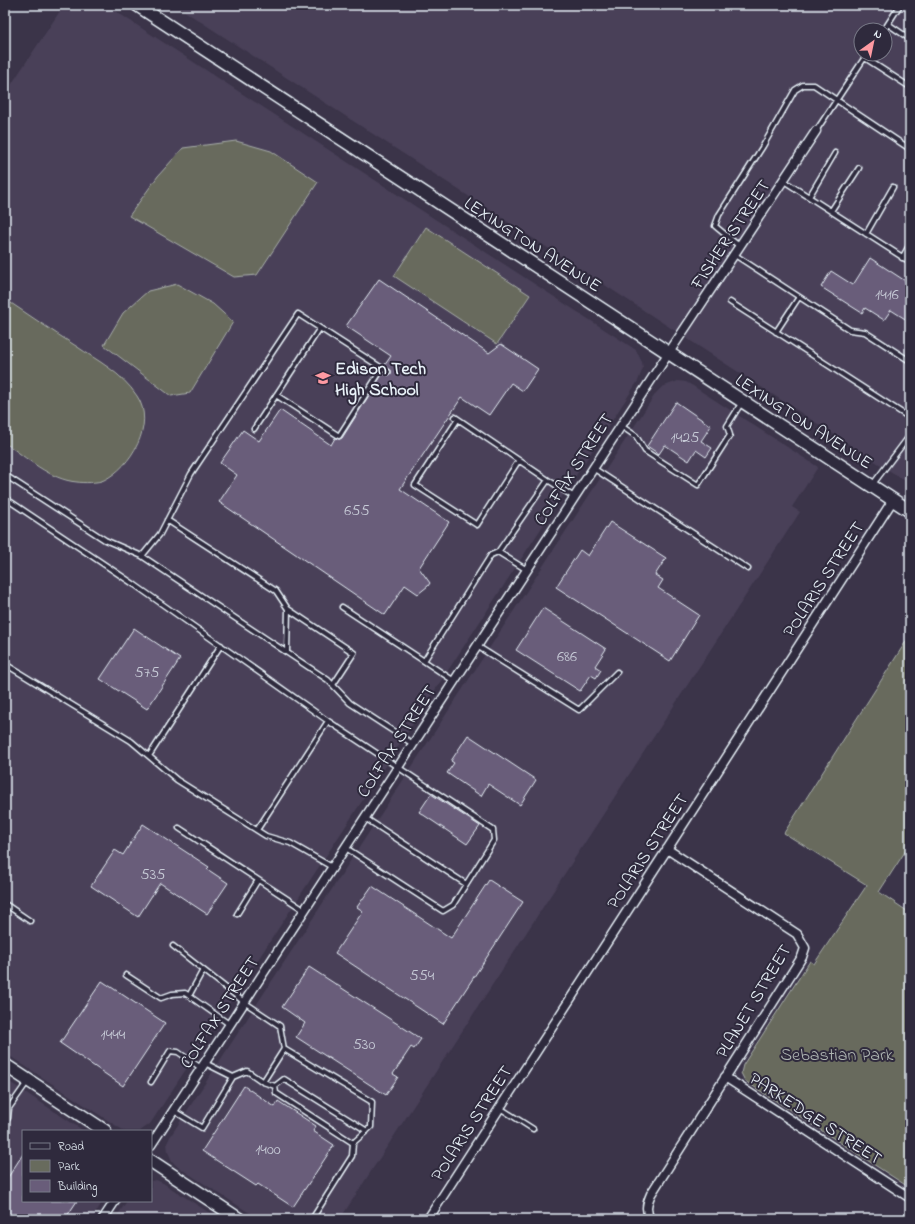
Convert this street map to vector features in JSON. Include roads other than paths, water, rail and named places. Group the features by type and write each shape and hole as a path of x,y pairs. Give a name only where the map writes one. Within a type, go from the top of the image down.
{"main road":[{"name":"LEXINGTON AVENUE","path":"136,5 910,511"},
{"path":"5,1065 103,1130"},
{"path":"152,1162 239,1219"}],"street":[{"name":"FISHER STREET","path":"668,354 816,131"},
{"name":"COLFAX STREET","path":"152,1143 668,354"},
{"name":"POLARIS STREET","path":"428,1219 893,500"},
{"name":"PLANET STREET","path":"650,1219 647,1210 647,1202 651,1194 802,957 805,948 797,934 667,849"},
{"name":"PARKEDGE STREET","path":"725,1078 910,1198"},
{"path":"103,1219 114,1202"}],"lane":[{"path":"889,22 900,5"},
{"path":"893,27 910,39"},
{"path":"816,131 862,62"},
{"path":"874,62 910,88"},
{"path":"740,247 716,226 719,215 763,146 795,90 803,85 814,85 910,149"},
{"path":"809,197 835,153"},
{"path":"831,211 859,168"},
{"path":"784,181 910,262"},
{"path":"866,234 893,187"},
{"path":"902,258 910,244"},
{"path":"735,255 850,330 865,332 910,361"},
{"path":"776,332 799,297"},
{"path":"730,302 910,418"},
{"path":"142,556 160,534 191,474 298,314 388,372"},
{"path":"254,429 320,328"},
{"path":"276,395 339,436 382,369"},
{"path":"621,426 636,436 645,451 698,485 730,435 727,426 742,402"},
{"path":"519,460 477,525 416,485 457,418 575,497"},
{"path":"872,486 910,435"},
{"path":"593,468 748,569"},
{"path":"5,475 105,540 142,556 328,680 350,703 413,744"},
{"path":"424,661 491,555 498,552 548,480"},
{"path":"5,498 221,645 328,722 493,830 494,840 453,906 443,911 345,847"},
{"path":"167,520 276,591 288,609 354,653 333,686"},
{"path":"498,552 526,570"},
{"path":"342,608 454,681"},
{"path":"287,652 288,609"},
{"path":"149,756 221,645"},
{"path":"477,646 579,710 617,672"},
{"path":"5,664 131,741 177,780 266,836 290,843 332,867"},
{"path":"257,830 328,722"},
{"path":"365,818 466,884"},
{"path":"179,828 304,910"},
{"path":"237,914 258,880"},
{"path":"5,904 30,921"},
{"path":"173,946 244,1002 280,1026 284,1049 263,1082"},
{"path":"189,996 203,970"},
{"path":"126,975 161,998 172,994 185,993 230,1024"},
{"path":"284,1049 372,1102 371,1128 353,1143 352,1156 312,1219"},
{"path":"151,1082 170,1051 178,1052 202,1066 232,1078"},
{"path":"173,1111 202,1128 232,1078 247,1071 263,1082 275,1086"},
{"path":"275,1086 284,1079 367,1131"},
{"path":"5,1123 8,1118 10,1108 28,1080"},
{"path":"275,1086 276,1094 353,1143"},
{"path":"5,1106 10,1108"},
{"path":"500,1107 533,1129"}],"place":[{"name":"Edison Tech High School","path":"323,378"}],"park label":[{"name":"Sebastian Park","path":"837,1054"}]}
